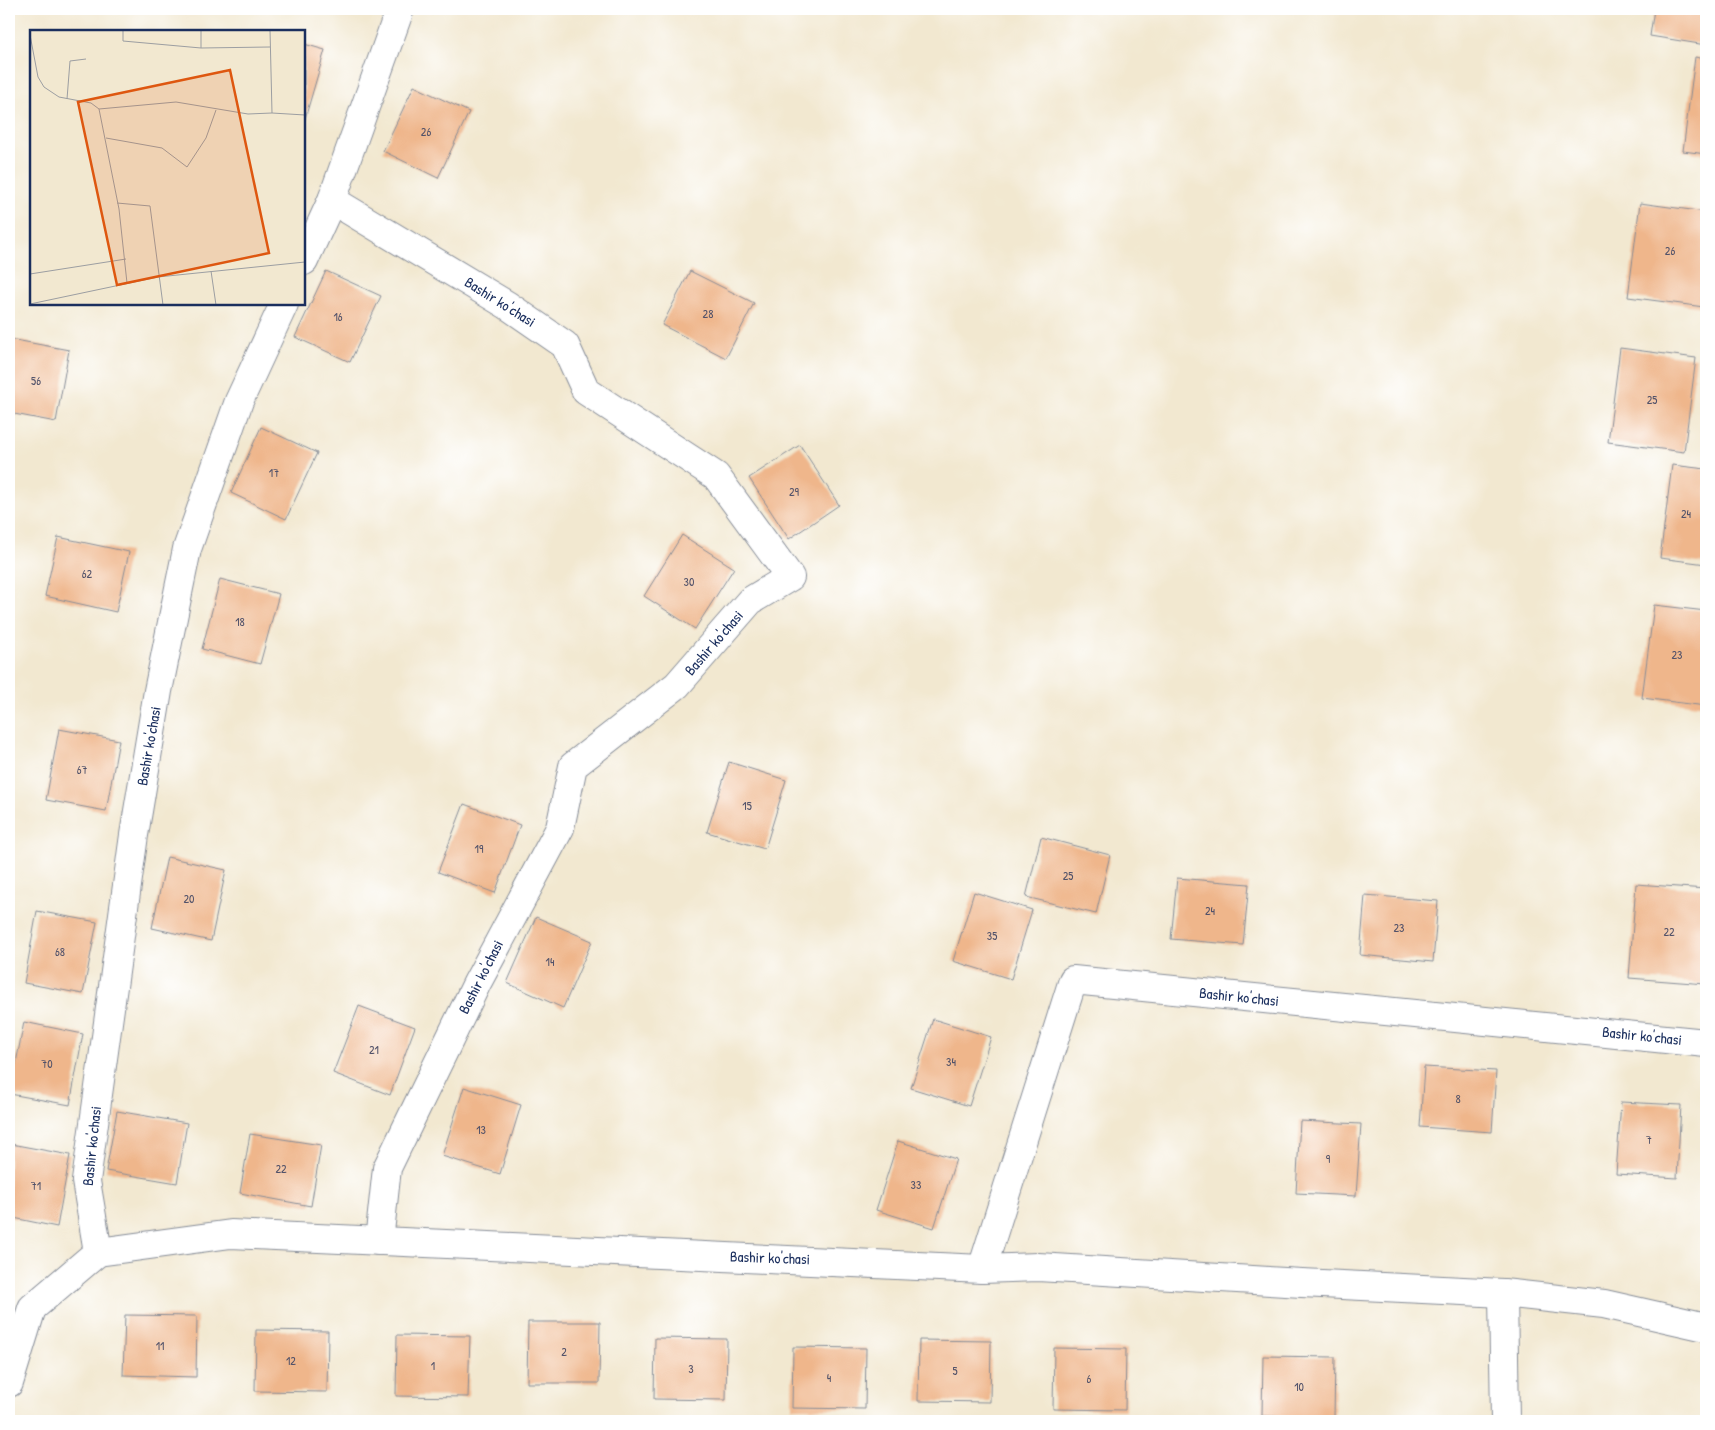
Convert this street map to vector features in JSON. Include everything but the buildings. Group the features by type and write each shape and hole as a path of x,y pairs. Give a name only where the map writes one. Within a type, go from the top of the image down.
{"street":[{"path":"305,259 332,200 400,9"},
{"name":"Bashir ko'chasi","path":"332,200 507,306 565,345 586,391 716,476 790,577 750,601 677,685 573,766 560,828 476,984 387,1168 379,1241"},
{"name":"Bashir ko'chasi","path":"284,305 239,401 187,549 158,691 134,834 86,1181 98,1252 231,1234 982,1269 1038,1267 1503,1293 1604,1304 1706,1327"},
{"name":"Bashir ko'chasi","path":"982,1269 1073,980 1706,1043"},
{"path":"9,1383 32,1308 98,1252"},
{"path":"1503,1293 1505,1421"}]}
